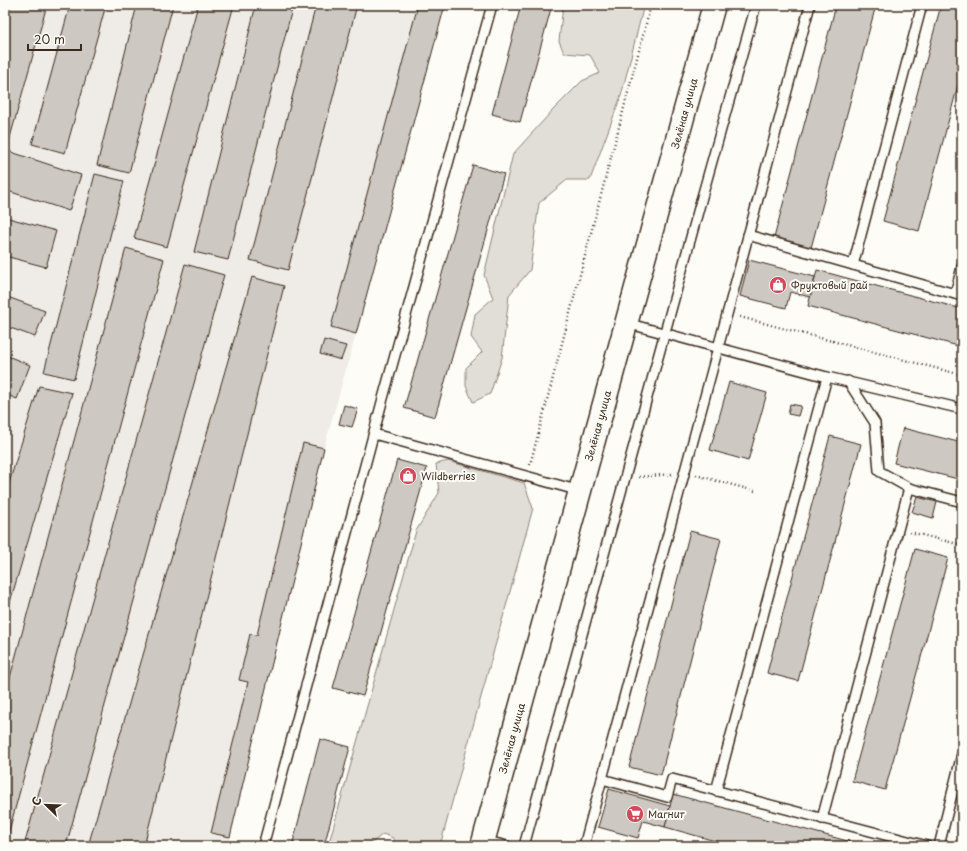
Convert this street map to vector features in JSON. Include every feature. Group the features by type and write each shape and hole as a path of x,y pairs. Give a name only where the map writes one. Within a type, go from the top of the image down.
{"main road":[{"name":"Зелёная улица","path":"483,843 714,5"}],"lane":[{"path":"263,846 492,5"},
{"path":"524,846 756,5"},
{"path":"584,846 810,5"},
{"path":"853,265 922,5"},
{"path":"748,235 958,295 962,266"},
{"path":"626,323 827,377 962,409"},
{"path":"716,791 827,377"},
{"path":"848,381 875,423 879,471 909,488 962,502"},
{"path":"374,434 580,491"},
{"path":"822,818 909,488"},
{"path":"939,846 962,754"},
{"path":"602,779 667,798 672,779 927,846"},
{"path":"483,843 506,846"}],"path":[{"path":"527,476 651,5"},
{"path":"727,314 962,375"},
{"path":"899,529 962,545"}],"shaded area":[{"path":"5,5 445,5 324,448 228,846 5,846"},
{"path":"563,5 644,5 621,96 590,180 567,180 539,203 530,270 509,295 502,358 490,394 473,402 466,386 466,368 482,352 471,337 475,314 493,298 484,275 513,154 582,81 600,73 590,55 564,53 559,41"},
{"path":"448,461 524,483 533,508 440,846 397,846 393,838 383,834 368,846 328,846 416,531 439,493 436,464"}],"building":[{"path":"5,5 47,5 9,141 5,140"},
{"path":"70,5 106,5 65,153 32,144"},
{"path":"137,5 173,5 129,173 97,165"},
{"path":"198,5 234,5 167,247 134,238"},
{"path":"256,5 293,5 228,260 194,252"},
{"path":"316,5 357,5 288,270 250,260"},
{"path":"418,5 445,5 356,334 331,327"},
{"path":"521,5 552,5 520,122 492,114"},
{"path":"836,5 876,5 811,248 774,238"},
{"path":"941,5 962,5 962,70 919,231 883,221"},
{"path":"5,150 81,175 69,211 5,190"},
{"path":"473,165 504,174 435,417 404,408"},
{"path":"95,174 124,181 74,379 44,372"},
{"path":"5,217 56,231 46,267 5,256"},
{"path":"126,248 164,259 5,846 5,696"},
{"name":"Фруктовый рай","path":"749,260 815,277 810,297 790,292 786,308 740,296"},
{"path":"185,264 224,275 66,846 24,846"},
{"path":"817,270 962,309 962,347 808,306"},
{"path":"252,277 284,286 144,846 88,846"},
{"path":"5,296 45,311 35,337 5,326"},
{"path":"324,340 346,346 341,360 320,354"},
{"path":"5,355 30,365 17,399 5,394"},
{"path":"729,382 767,393 748,461 710,450"},
{"path":"39,386 72,393 5,619 5,552 9,536 5,534 5,496"},
{"path":"790,404 801,406 798,416 788,414"},
{"path":"344,405 358,409 352,427 339,424"},
{"path":"903,428 962,443 962,480 894,463"},
{"path":"830,436 861,444 798,681 767,673"},
{"path":"303,443 324,448 230,837 211,833 248,682 239,680 250,634 257,635"},
{"path":"397,460 427,468 363,696 333,688"},
{"path":"917,497 937,502 933,518 912,512"},
{"path":"690,531 721,539 661,775 629,767"},
{"path":"915,549 948,558 885,790 852,781"},
{"path":"320,739 350,747 324,846 292,846"},
{"name":"Магнит","path":"609,789 670,806 665,827 643,821 638,838 598,827"},
{"path":"673,794 866,846 733,846 665,827"}],"place":[{"name":"Фруктовый рай","path":"778,285"},
{"name":"Wildberries","path":"408,476"},
{"name":"Магнит","path":"635,814"}]}
